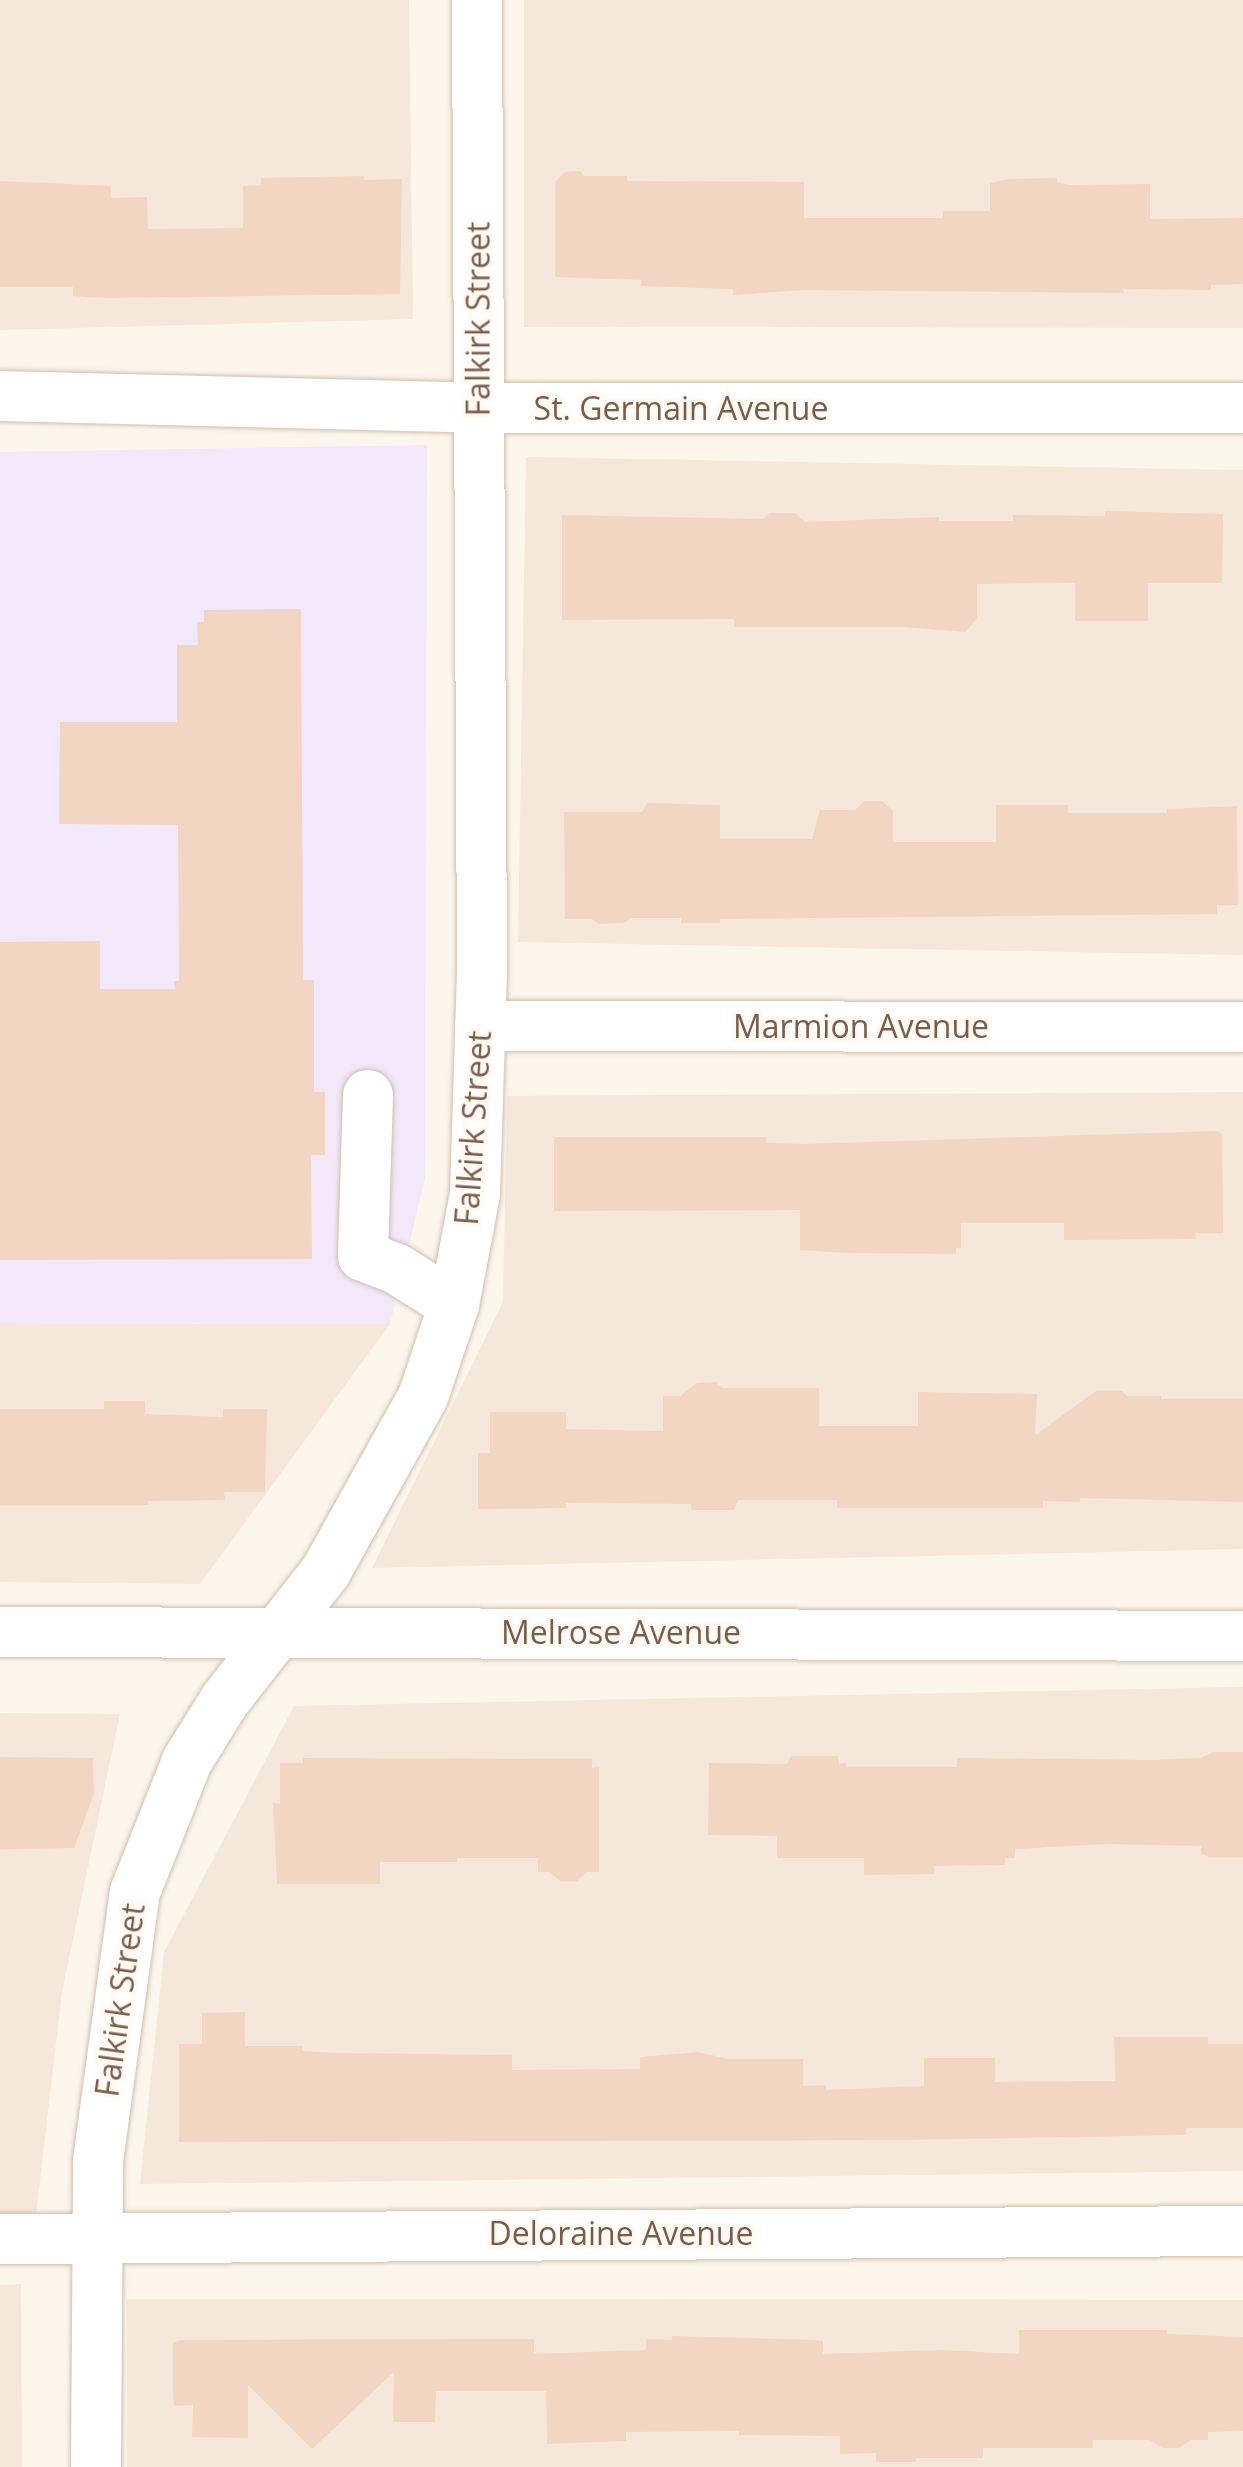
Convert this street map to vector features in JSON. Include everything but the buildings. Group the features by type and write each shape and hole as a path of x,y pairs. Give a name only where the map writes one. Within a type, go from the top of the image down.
{"street":[{"name":"Falkirk Street","path":"96,2467 98,2161 135,1892 187,1761 224,1700 326,1571 424,1397 454,1305 475,1194 480,1026 477,0"},
{"name":"St. Germain Avenue","path":"0,396 478,408 1243,408"},
{"name":"Marmion Avenue","path":"480,1026 1243,1027"},
{"path":"368,1095 364,1256 397,1269 454,1305"},
{"name":"Melrose Avenue","path":"0,1632 1243,1636"},
{"name":"Deloraine Avenue","path":"0,2239 174,2234 1243,2231"}],"shaded area":[{"path":"0,0 409,0 413,319 0,330"},
{"path":"524,0 1243,0 1243,328 524,327"},
{"path":"427,445 425,1178 390,1324 0,1323 0,452"},
{"path":"526,457 1243,470 1243,955 518,942"},
{"path":"1243,1092 1243,1549 372,1568 503,1302 507,1096"},
{"path":"0,1323 390,1324 200,1584 0,1582"},
{"path":"1243,1687 1243,2171 140,2184 164,1952 294,1706"},
{"path":"0,1713 120,1714 62,1992 36,2215 0,2215"},
{"path":"21,2284 22,2467 0,2467 0,2285"},
{"path":"127,2299 1243,2300 1243,2467 127,2467"}]}
